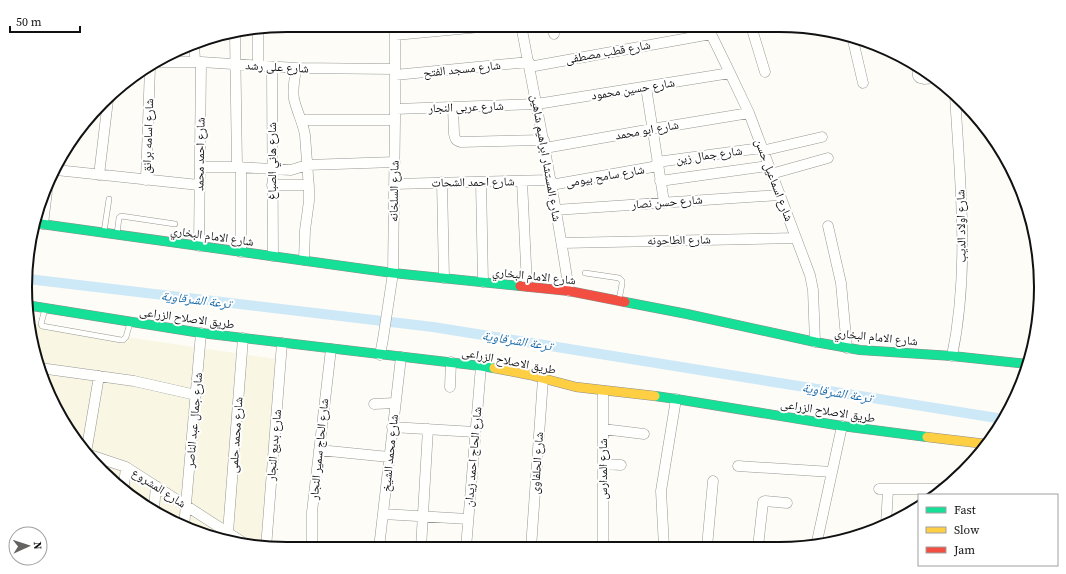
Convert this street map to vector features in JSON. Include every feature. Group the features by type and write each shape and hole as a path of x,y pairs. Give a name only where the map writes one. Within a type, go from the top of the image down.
{"street":[{"name":"شارع السلخانه","path":"380,355 393,273 395,32"},
{"name":"شارع المستشار ابراهيم شاهين","path":"523,32 536,104 545,144 569,291"},
{"name":"شارع قطب مصطفى","path":"529,64 697,32"},
{"name":"شارع اسماعيل حسن","path":"709,32 749,114 812,282 815,342"},
{"path":"755,32 765,72"},
{"path":"258,34 258,66"},
{"path":"235,37 241,252"},
{"path":"854,44 863,82"},
{"name":"شارع احمد محمد","path":"195,49 198,62 200,167 199,246"},
{"name":"شارع على رشد","path":"166,62 198,62 272,67 395,72"},
{"name":"شارع مسجد الفتح","path":"395,72 529,64"},
{"name":"شارع هاني الصباغ","path":"272,67 273,256"},
{"path":"296,68 293,90 294,99 306,135 309,185 304,260"},
{"name":"شارع اسامه برانق","path":"146,180 150,72"},
{"name":"شارع حسين محمود","path":"536,104 730,73"},
{"path":"918,73 920,78 926,79"},
{"path":"646,87 664,202"},
{"name":"شارع اولاد الديب","path":"952,356 958,324 961,289 962,238 955,103"},
{"name":"شارع عربى النجار","path":"302,120 395,115 453,107 536,104"},
{"path":"99,175 107,107"},
{"name":"شارع ابو محمد","path":"453,107 454,134 457,142 545,144 749,114"},
{"name":"شارع جمال زين","path":"658,164 762,150 822,137"},
{"path":"660,181 770,170 828,158"},
{"path":"200,167 239,167 290,170 308,165 395,162"},
{"name":"شارع سامح بيومى","path":"551,182 658,164"},
{"path":"60,170 199,185"},
{"path":"522,181 527,286"},
{"path":"442,182 444,278"},
{"name":"شارع احمد الشحات","path":"394,184 442,182 551,182"},
{"path":"481,182 483,282"},
{"path":"272,184 309,185"},
{"name":"شارع حسن نصار","path":"555,210 779,195"},
{"name":"شارع الامام البخاري","path":"40,223 393,273 569,291 860,350 952,356 1022,363"},
{"path":"828,226 841,283 846,348"},
{"name":"شارع الطاحونه","path":"562,243 796,238"},
{"name":"طريق الاصلاح الزراعى","path":"33,306 201,333 481,366 530,375 576,387 676,398 842,426 980,443"},
{"name":"شارع جمال عبد الناصر","path":"185,521 201,333"},
{"name":"شارع محمد حلمى","path":"225,534 243,338"},
{"name":"شارع بديع النجار","path":"267,541 282,343"},
{"name":"شارع الحاج سمير النجار","path":"312,542 312,512 330,349"},
{"name":"شارع محمد الشيخ","path":"380,542 401,357"},
{"path":"450,387 451,362"},
{"name":"شارع الحاج احمد زيدان","path":"466,542 481,366"},
{"path":"46,369 134,381 196,395"},
{"path":"87,445 99,376"},
{"name":"شارع الحلفاوى","path":"531,542 543,379"},
{"name":"شارع المدارس","path":"603,391 603,542"},
{"path":"664,542 661,491 676,398"},
{"path":"374,404 395,403"},
{"path":"818,539 842,426"},
{"path":"392,427 475,432"},
{"path":"421,542 428,429"},
{"path":"603,429 644,434"},
{"path":"319,450 389,457"},
{"name":"شارع المشروع","path":"98,458 126,467 186,506 225,534"},
{"path":"603,464 621,465"},
{"path":"738,466 832,472"},
{"path":"124,483 126,467"},
{"path":"707,542 713,481"},
{"path":"154,505 156,486"},
{"path":"886,519 884,490 934,489"},
{"path":"759,542 763,502 787,503"},
{"path":"383,514 468,519"}],"lane":[{"path":"104,233 109,198"},
{"path":"117,234 119,218 121,216 175,224"},
{"path":"585,273 619,278 622,281 622,284 618,300"},
{"path":"45,308 40,324 42,326 121,340 126,337 130,322"}],"shaded area":[{"path":"35,324 276,359 262,541 254,540 221,533 189,523 159,508 119,479 95,455 75,429 58,400 51,385 41,353"}],"waterway":[{"name":"ترعة الشرقاوية","path":"32,280 433,327 998,418"}],"traffic: fast":[{"path":"40,224 393,273 520,286"},
{"path":"625,302 860,350 952,356 1022,363"},
{"path":"33,306 201,333 494,368"},
{"path":"655,396 842,426 927,437"}],"traffic: slow":[{"path":"494,368 530,375 576,387 655,396"},
{"path":"927,437 980,443"}],"traffic: jam":[{"path":"520,286 569,291 625,302"}]}
